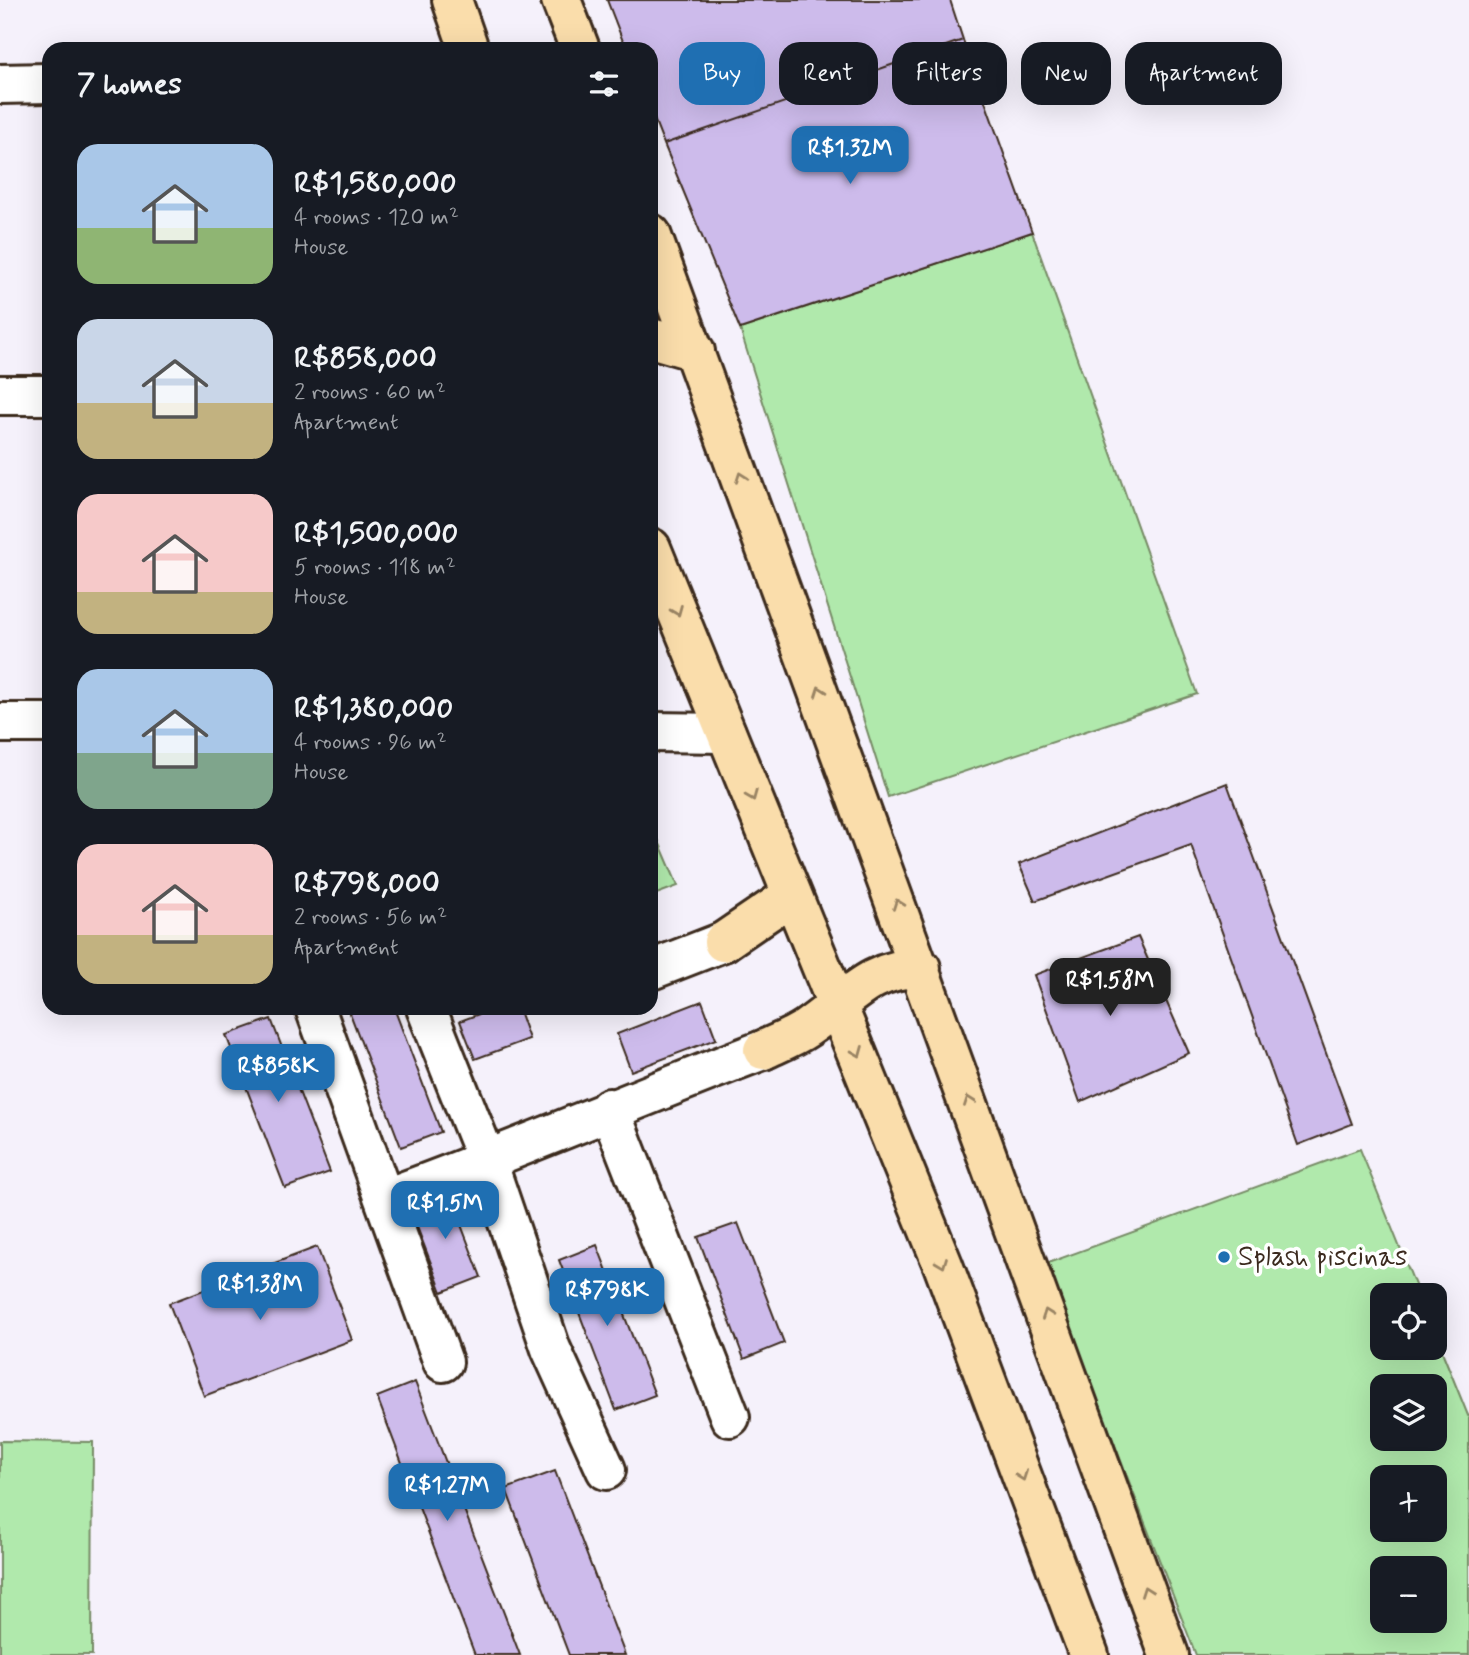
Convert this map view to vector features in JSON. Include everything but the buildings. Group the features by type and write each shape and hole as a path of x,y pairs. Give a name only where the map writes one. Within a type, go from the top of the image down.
{"highway":[{"path":"452,0 467,42"},
{"path":"561,0 577,42"},
{"path":"658,253 921,968 1169,1655"},
{"path":"658,340 695,351"},
{"path":"658,565 839,1004 943,1265 1089,1655"},
{"path":"723,942 792,895"},
{"path":"763,1050 805,1029 868,981 897,968 921,968"}],"street":[{"path":"0,84 42,83"},
{"path":"0,395 42,395"},
{"path":"0,723 42,723"},
{"path":"658,732 726,733"},
{"path":"658,967 723,942"},
{"path":"317,1015 386,1198 443,1362"},
{"path":"434,1015 551,1349 606,1470"},
{"path":"386,1198 487,1161 608,1108 763,1050"},
{"path":"608,1108 730,1418"}],"green space":[{"path":"1032,232 1197,694 888,797 740,329"},
{"path":"658,839 678,886 658,893"},
{"path":"1360,1149 1414,1283 1370,1283 1370,1360 1446,1360 1469,1418 1469,1655 1196,1655 1045,1264"},
{"path":"0,1441 93,1442 92,1655 0,1655"}],"place":[{"name":"Splash piscinas","path":"1224,1257"}]}
